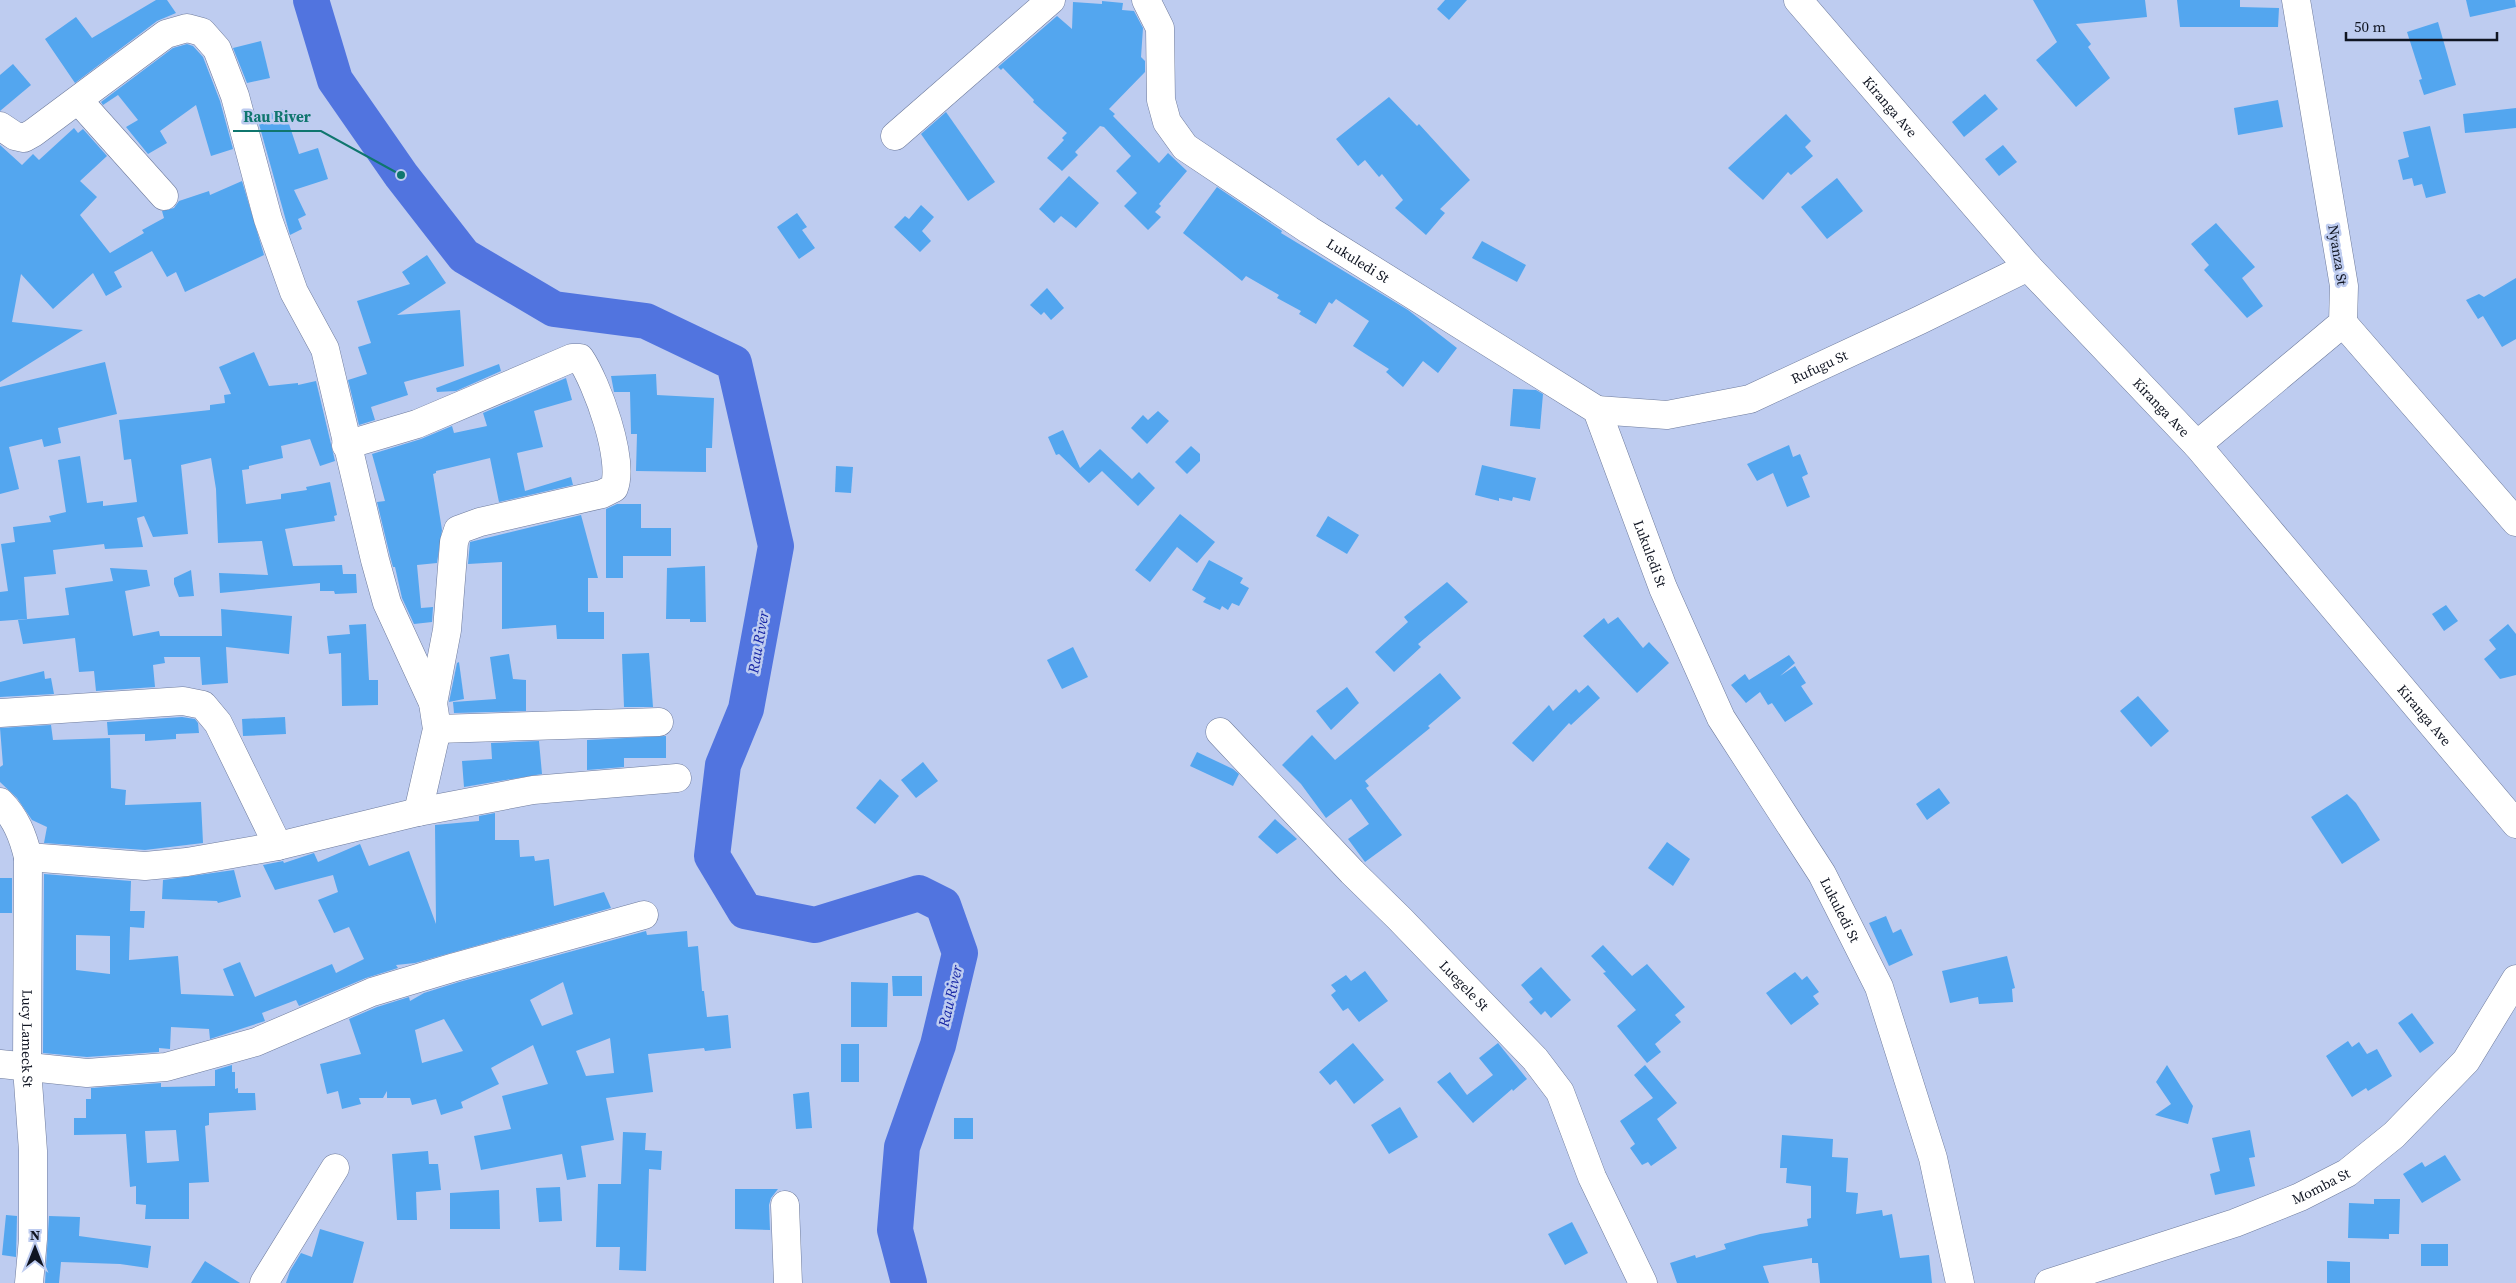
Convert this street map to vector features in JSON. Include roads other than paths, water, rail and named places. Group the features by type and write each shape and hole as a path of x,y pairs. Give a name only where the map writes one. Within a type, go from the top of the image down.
{"street":[{"path":"895,136 1051,0"},
{"name":"Lukuledi St","path":"1146,0 1160,28 1161,100 1166,122 1185,147 1309,230 1597,410 1663,588 1721,718 1822,874 1878,987 1933,1158 1960,1283"},
{"name":"Kiranga Ave","path":"1798,0 2028,267 2197,445 2516,824"},
{"name":"Nyanza St","path":"2296,0 2344,286 2343,323"},
{"path":"0,126 15,136 24,138 79,101 166,34 187,28 202,32 217,49 235,96 274,238 294,292 325,349 346,445 387,603 435,716"},
{"path":"79,101 164,196"},
{"name":"Rufugu St","path":"1597,410 1667,415 1750,399 1920,320 2028,267"},
{"path":"2197,445 2343,323 2516,522"},
{"path":"346,445 417,424 572,358 580,358 589,372 602,403 616,462 618,480 614,488 602,494 480,522 458,530 454,542 447,630 435,716 418,812"},
{"path":"0,714 183,701 203,705 218,723 278,846"},
{"path":"435,716 659,722"},
{"name":"Luegele St","path":"1220,732 1352,872 1535,1058 1560,1092 1592,1176 1643,1283"},
{"path":"28,857 145,866 187,862 278,846 418,812 534,790 676,778"},
{"name":"Lucy Lameck St","path":"0,802 11,813 23,837 28,857 27,1068 33,1151 33,1239 29,1283"},
{"path":"0,1064 87,1073 166,1067 256,1042 372,992 644,915"},
{"name":"Momba St","path":"2049,1283 2235,1223 2300,1197 2347,1173 2394,1135 2466,1061 2516,979"},
{"path":"264,1283 335,1168"},
{"path":"785,1205 788,1283"}],"waterway":[{"name":"Rau River","path":"311,0 335,80 401,175 464,256 554,309 646,321 734,363 776,546 746,709 723,765 712,856 745,911 815,925 919,893 943,905 960,953 938,1045 902,1147 895,1230 909,1283"}],"place":[{"name":"Rau River","path":"401,175"}]}
